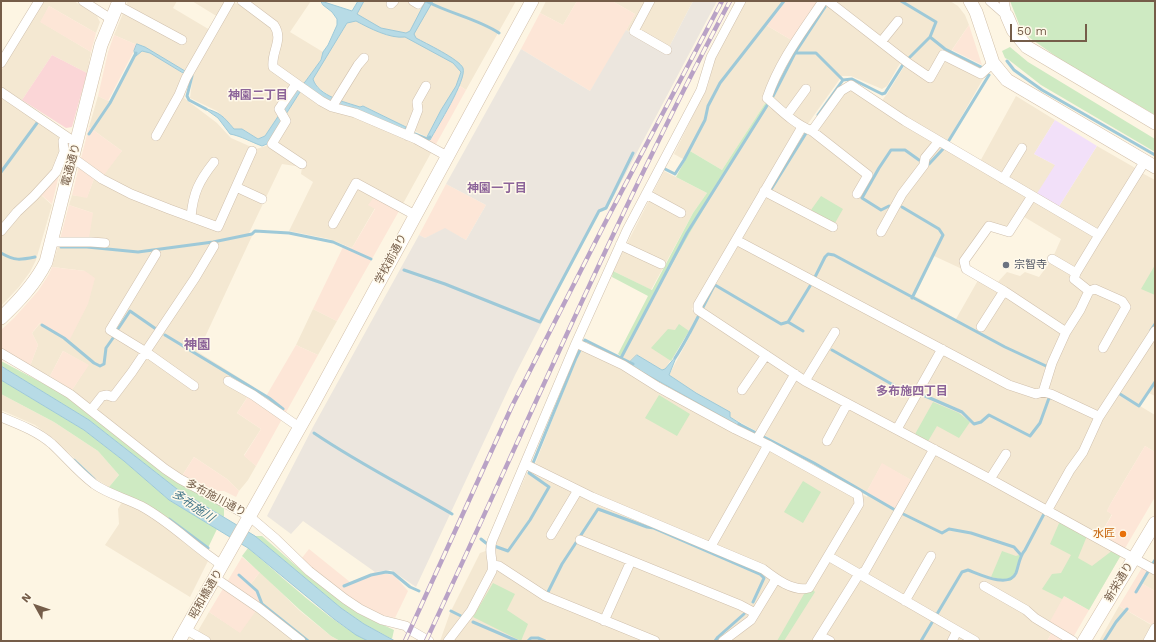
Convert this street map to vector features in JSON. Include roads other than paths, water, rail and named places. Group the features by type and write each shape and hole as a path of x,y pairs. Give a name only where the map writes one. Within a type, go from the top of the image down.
{"street":[{"path":"1,63 39,1"},
{"path":"83,1 111,19"},
{"path":"156,136 179,95 188,75 230,1"},
{"path":"242,1 274,25 277,30 279,37 272,62 273,67 300,87 332,107 355,113 410,132 447,156"},
{"path":"413,1 418,4 420,1"},
{"name":"学校前通り","path":"249,516 300,427 532,1"},
{"path":"650,1 634,31 667,50"},
{"path":"448,641 471,611 492,571 493,565 491,544 529,466 620,245 701,90 712,57 741,1"},
{"path":"823,1 791,48 773,80 767,98 802,127 812,131 868,175 857,194"},
{"path":"828,1 905,61 930,78 943,55 981,74 994,63"},
{"path":"990,1 1007,16"},
{"path":"1004,1 1012,30 1027,47 1155,123"},
{"path":"972,2 994,63 1007,80 1150,164 1099,235 1076,273 1074,279 1089,291"},
{"path":"118,3 182,40"},
{"name":"電通通り","path":"1,318 38,277 46,262 73,158 71,140 101,45 118,3"},
{"path":"881,42 898,21"},
{"path":"332,107 364,58"},
{"path":"812,131 841,91 851,85 887,110 1099,235"},
{"path":"410,132 418,110 417,102 426,86"},
{"path":"300,87 279,109 279,112 286,120 272,144 302,164"},
{"path":"787,115 806,89"},
{"path":"1,92 71,140"},
{"path":"802,127 768,193 739,242 698,305 701,312 805,381 990,479 1152,569"},
{"path":"1,231 16,212 34,196 56,172 64,152 63,142 71,140"},
{"path":"881,232 902,194 924,165 925,158 939,141"},
{"path":"1003,178 1022,148"},
{"path":"73,158 102,178 131,194 218,227 252,151"},
{"path":"191,217 192,200 203,176 214,162"},
{"path":"333,224 356,183 415,215"},
{"path":"236,187 262,199"},
{"path":"768,193 833,227"},
{"path":"646,194 682,213"},
{"path":"1032,196 1009,232 989,226 964,262 966,269 1004,291 1066,332"},
{"path":"51,242 105,243"},
{"path":"739,242 1009,385 1036,394 1043,392 1051,394 1096,415"},
{"path":"620,245 661,264"},
{"path":"91,410 102,396 107,395 113,397 116,393 146,352 195,278 214,246"},
{"path":"156,254 110,330 146,352 194,386"},
{"path":"1052,259 1076,273"},
{"path":"1043,392 1052,363 1066,332 1080,310 1089,291 1094,289 1122,301 1126,307 1103,348"},
{"path":"981,327 1004,291"},
{"path":"1046,510 1070,470 1083,452 1102,412 1155,331"},
{"path":"805,381 835,332"},
{"path":"529,466 578,490 763,569 776,579 802,590 809,588 859,504 858,495 768,445 759,435 735,429 658,387 623,365 580,345"},
{"path":"897,429 942,349"},
{"name":"多布施川通り","path":"1,354 70,394 165,469 180,479 249,516 276,539 309,571 345,599 360,609 382,620 406,626 429,641"},
{"path":"742,390 766,355"},
{"path":"759,435 794,374"},
{"path":"228,380 300,427"},
{"path":"827,441 847,404"},
{"path":"1,417 35,432 51,443 93,483 105,491 141,506 173,526 212,559 222,565"},
{"path":"710,546 768,445"},
{"path":"830,641 819,638 859,574 864,571 934,449"},
{"path":"990,479 1006,454"},
{"path":"551,535 578,490"},
{"name":"昭和橋通り","path":"179,641 249,516"},
{"name":"新栄通り","path":"1084,641 1155,523"},
{"path":"580,540 740,605 755,613"},
{"path":"828,556 975,641"},
{"path":"905,601 931,556"},
{"path":"604,621 632,561"},
{"path":"493,565 499,566 546,596 654,641"},
{"path":"215,578 259,608 301,641"},
{"path":"723,641 750,620 776,579"},
{"path":"984,586 1026,610 1035,618 1073,641"},
{"path":"1148,641 1155,628"},
{"path":"186,629 206,641"},
{"path":"952,641 957,631"}],"water":[{"path":"321,1 352,11 358,1 364,1 357,14 381,28 406,33 410,31 425,2 433,1 414,34 416,38 460,64 463,68 463,74 461,82 445,115 430,140 428,140 427,137 456,86 461,72 453,63 405,37 386,35 356,21 347,23 313,79 320,90 333,98 360,107 363,106 406,127 406,130 331,102 306,87 300,92 267,144 262,146 230,134 218,118 204,108 221,116 234,129 242,129 258,139 265,136 295,91 305,82 321,60 323,52 328,45 337,25 337,19"},
{"path":"137,44 145,47 185,71 183,73 150,53 142,51 135,56 134,51"},
{"path":"637,355 662,370 665,369 677,355 669,375 696,393 730,412 730,417 742,426 741,427 628,364"},
{"name":"多布施川","path":"1,366 89,420 177,489 255,536 341,608 364,624 395,641 368,641 356,635 334,619 248,548 169,500 124,461 84,430 1,380"}],"waterway":[{"path":"665,169 675,174 705,120 708,106 720,83 784,1"},
{"path":"818,115 843,80 852,79 882,94 885,93 904,63 930,37 936,22 901,1"},
{"path":"428,2 482,24 499,33"},
{"path":"772,98 795,53 825,7"},
{"path":"930,37 945,49 981,67"},
{"path":"89,134 110,103 136,53"},
{"path":"795,53 816,53 843,80"},
{"path":"1007,61 1014,70 1042,90 1155,155"},
{"path":"948,142 989,75"},
{"path":"192,76 187,96 189,100 206,109"},
{"path":"621,358 687,233 768,104"},
{"path":"1,172 37,123"},
{"path":"770,191 808,130"},
{"path":"415,134 427,139 430,137"},
{"path":"929,164 943,149"},
{"path":"889,206 881,210 862,198 879,168 891,150 905,150 919,160"},
{"path":"404,270 445,284 540,322 599,211 606,208 633,153"},
{"path":"902,207 939,229 943,235 912,298"},
{"path":"61,247 87,247 138,252 213,242 252,234 255,231 289,233 333,242 371,259"},
{"path":"1,253 18,259 35,257"},
{"path":"815,277 825,257 828,254 834,255 1005,347 1046,366"},
{"path":"715,285 781,324 788,322 803,331"},
{"path":"675,358 691,331 714,286"},
{"path":"788,322 810,286"},
{"path":"118,329 130,311 156,329"},
{"path":"1151,330 1155,324"},
{"path":"42,325 64,338 94,363 100,366 104,364 106,348 113,338"},
{"path":"165,335 269,398 283,409"},
{"path":"481,539 486,543 508,551 530,520 549,487 529,473 576,358 585,340 633,364"},
{"path":"832,350 909,394"},
{"path":"1120,394 1139,406 1155,382"},
{"path":"923,395 962,412 974,424 981,422 989,415 1030,436 1040,423 1049,398 1052,398"},
{"path":"739,424 814,463 895,510 942,533 949,529 971,533 1014,547 1021,555"},
{"path":"314,433 365,465 452,514"},
{"path":"74,460 94,479"},
{"path":"548,592 562,564 598,509 647,527 654,528 760,574 764,578 753,602"},
{"path":"921,641 962,572 968,570 986,577 1001,580 1012,578 1016,573 1021,555 1045,512"},
{"path":"169,519 208,548"},
{"path":"1136,592 1155,560"},
{"path":"344,586 371,575 386,572 393,573 410,587 419,591"},
{"path":"239,575 257,591 262,604 308,641"},
{"path":"1104,641 1116,622 1127,609"},
{"path":"451,611 461,616"},
{"path":"715,641 744,614"},
{"path":"473,622 517,641"},
{"path":"528,641 531,638 538,638 545,641"}],"railway":[{"path":"405,641 512,406 605,223 722,1"},
{"path":"426,641 611,238 689,79 730,1"}],"place":[{"name":"宗智寺","path":"1006,265"},
{"name":"水匠","path":"1123,534"}],"district":[{"name":"神園二丁目","path":"258,95"},
{"name":"神園一丁目","path":"497,188"},
{"name":"神園","path":"197,345"},
{"name":"多布施四丁目","path":"912,391"}]}
